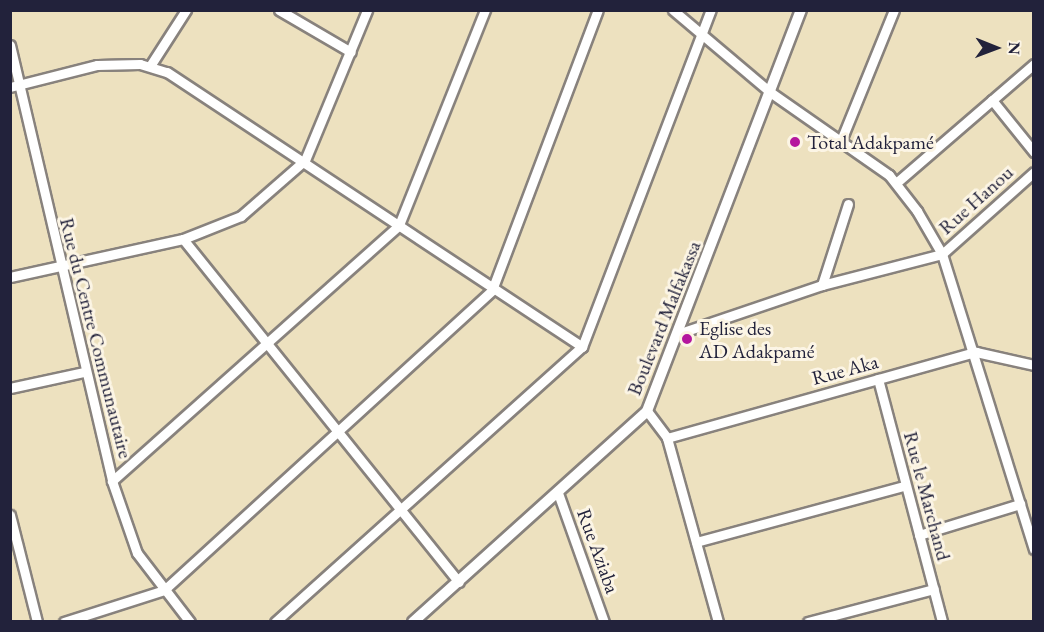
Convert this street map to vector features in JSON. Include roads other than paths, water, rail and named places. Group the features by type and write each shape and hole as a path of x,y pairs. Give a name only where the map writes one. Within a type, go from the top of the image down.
{"street":[{"path":"150,66 186,10"},
{"path":"279,10 351,52"},
{"path":"10,277 183,239 232,222 305,160 368,10"},
{"path":"112,481 399,225 485,10"},
{"path":"64,621 164,590 492,290 598,10"},
{"path":"673,10 702,30 770,92 842,138 896,183 942,254 976,352 1034,549"},
{"path":"275,621 582,346 711,10"},
{"name":"Boulevard Malfakassa","path":"413,621 647,411 680,333 801,10"},
{"path":"842,138 894,10"},
{"name":"Rue du Centre Communautaire","path":"10,45 15,86 112,481 137,553 190,621"},
{"path":"896,183 1034,64"},
{"path":"15,86 98,65 150,66 184,81 305,160 492,290 582,346"},
{"path":"992,100 1034,152"},
{"name":"Rue Hanou","path":"942,254 1034,172"},
{"path":"822,285 848,204"},
{"path":"183,239 403,508 459,582"},
{"path":"680,333 822,285 942,254"},
{"name":"Rue Aka","path":"667,438 976,352 1034,365"},
{"path":"10,388 84,372"},
{"name":"Rue le Marchand","path":"878,379 904,486 942,621"},
{"path":"647,411 667,438 718,621"},
{"path":"696,542 904,486"},
{"name":"Rue Aziaba","path":"558,493 604,621"},
{"path":"919,535 1020,504"},
{"path":"10,515 37,621"},
{"path":"808,621 934,589"}],"place":[{"name":"Total Adakpamé","path":"795,142"},
{"name":"Eglise des AD Adakpamé","path":"687,339"}]}
